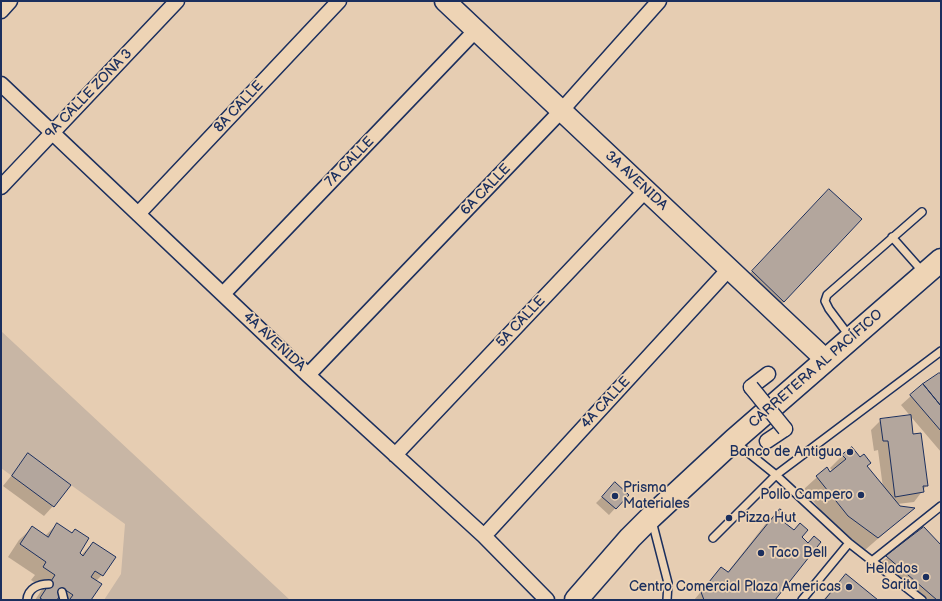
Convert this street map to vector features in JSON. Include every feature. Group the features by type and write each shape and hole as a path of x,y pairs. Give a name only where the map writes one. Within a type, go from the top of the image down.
{"highway":[{"name":"CARRETERA AL PACÍFICO","path":"576,600 630,538 651,517 734,440 941,260"}],"street":[{"path":"1,11 10,1"},
{"name":"9A CALLE ZONA 3","path":"1,186 177,1"},
{"name":"8A CALLE","path":"138,214 339,1"},
{"name":"3A AVENIDA","path":"445,1 826,360"},
{"name":"6A CALLE","path":"308,375 561,111 659,1"},
{"name":"7A CALLE","path":"223,294 476,30"},
{"name":"4A AVENIDA","path":"1,84 308,375 484,536 547,600"},
{"name":"5A CALLE","path":"395,455 646,190"},
{"name":"4A CALLE","path":"484,536 729,269"},
{"path":"767,441 785,429 751,387 768,374"}],"lane":[{"path":"851,338 829,309 825,301 827,295 922,212"},
{"path":"892,238 924,274"},
{"path":"713,538 776,475 941,351"},
{"path":"734,440 776,475 849,543 922,600"},
{"path":"872,561 941,506"},
{"path":"651,517 668,583 667,600"},
{"path":"802,600 849,543"},
{"path":"27,600 32,589 40,584 49,584"}],"shaded area":[{"path":"1,331 290,600 104,600 121,574 125,524 28,454 12,476 1,468"}],"building":[{"path":"829,189 862,219 784,302 752,271"},
{"path":"941,373 941,406 923,384"},
{"path":"923,384 941,406 941,431 910,395"},
{"path":"911,415 913,434 921,433 928,486 923,486 924,492 895,497 888,441 883,441 880,419"},
{"name":"Pollo Campero","path":"852,447 860,457 864,454 871,463 867,466 900,506 915,508 878,538 848,516 816,476 827,467 830,472 846,459 842,455"},
{"path":"28,453 71,485 54,507 12,476"},
{"name":"Prisma Materiales","path":"615,482 629,495 616,509 602,497"},
{"path":"780,509 790,517 785,523 794,530 800,523 808,530 802,537 808,543 814,536 821,542 775,600 704,600 701,592 721,567 728,572"},
{"path":"57,523 72,533 75,529 89,538 80,553 83,556 93,542 116,557 103,576 95,571 91,577 102,584 91,600 71,600 70,599 73,595 64,589 57,600 43,600 40,598 55,575 43,567 46,562 20,544 32,526 48,537"},
{"name":"Helados Sarita","path":"924,527 941,545 941,599 939,600 937,600 886,556"},
{"name":"Centro Comercial Plaza Americas","path":"846,574 878,600 825,600"}],"place":[{"name":"Banco de Antigua","path":"850,452"},
{"name":"Pollo Campero","path":"861,495"},
{"name":"Prisma Materiales","path":"615,496"},
{"name":"Pizza Hut","path":"729,518"},
{"name":"Taco Bell","path":"761,553"},
{"name":"Helados Sarita","path":"926,577"},
{"name":"Centro Comercial Plaza Americas","path":"849,587"}]}
